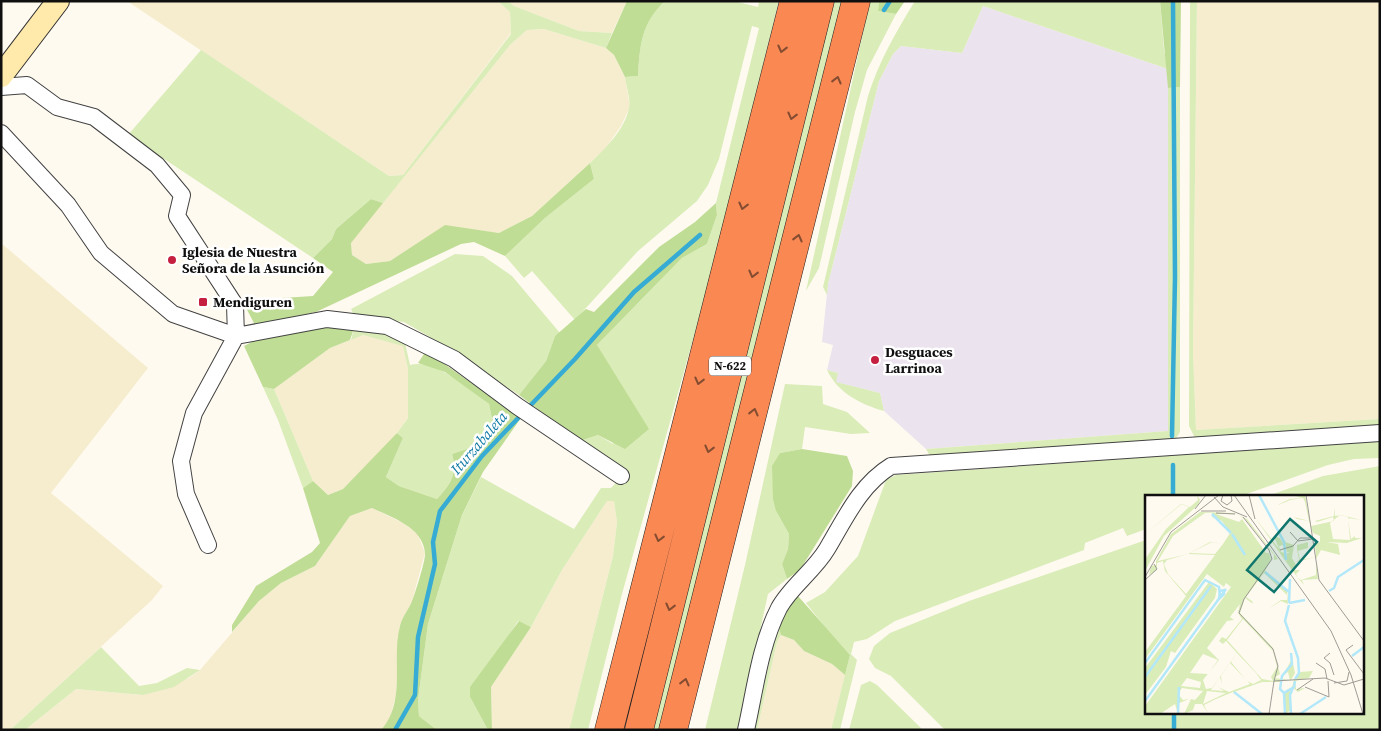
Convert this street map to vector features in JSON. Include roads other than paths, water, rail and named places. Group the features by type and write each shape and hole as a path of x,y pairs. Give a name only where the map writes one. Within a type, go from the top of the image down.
{"highway":[{"path":"609,730 794,1"},
{"name":"N-622","path":"639,730 820,1"},
{"name":"N-622","path":"673,730 856,1"}],"street":[{"path":"1,76 58,1"},
{"path":"1,87 27,85 58,107 94,117 158,165 182,195 177,216 235,305 236,336 194,414 181,461 186,494 208,544"},
{"path":"1,133 68,205 101,253 173,314 236,336 327,319 387,326 454,359 517,406 621,476"},
{"path":"746,730 767,636 779,609 788,594 820,561 863,488 875,475 891,466 1380,433"}],"waterway":[{"name":"Iturzabaleta","path":"884,10 890,1"},
{"path":"1172,436 1175,277 1173,1"},
{"name":"Iturzabaleta","path":"527,409 575,359 634,292 700,235"},
{"name":"Iturzabaleta","path":"395,730 415,695 418,637 435,564 433,542 440,511 482,456 522,414"},
{"path":"1173,465 1173,495"},
{"path":"1174,714 1174,730"}],"place":[{"name":"Iglesia de Nuestra Señora de la Asunción","path":"172,260"},
{"name":"Mendiguren","path":"203,302"},
{"name":"Desguaces Larrinoa","path":"875,360"}]}
